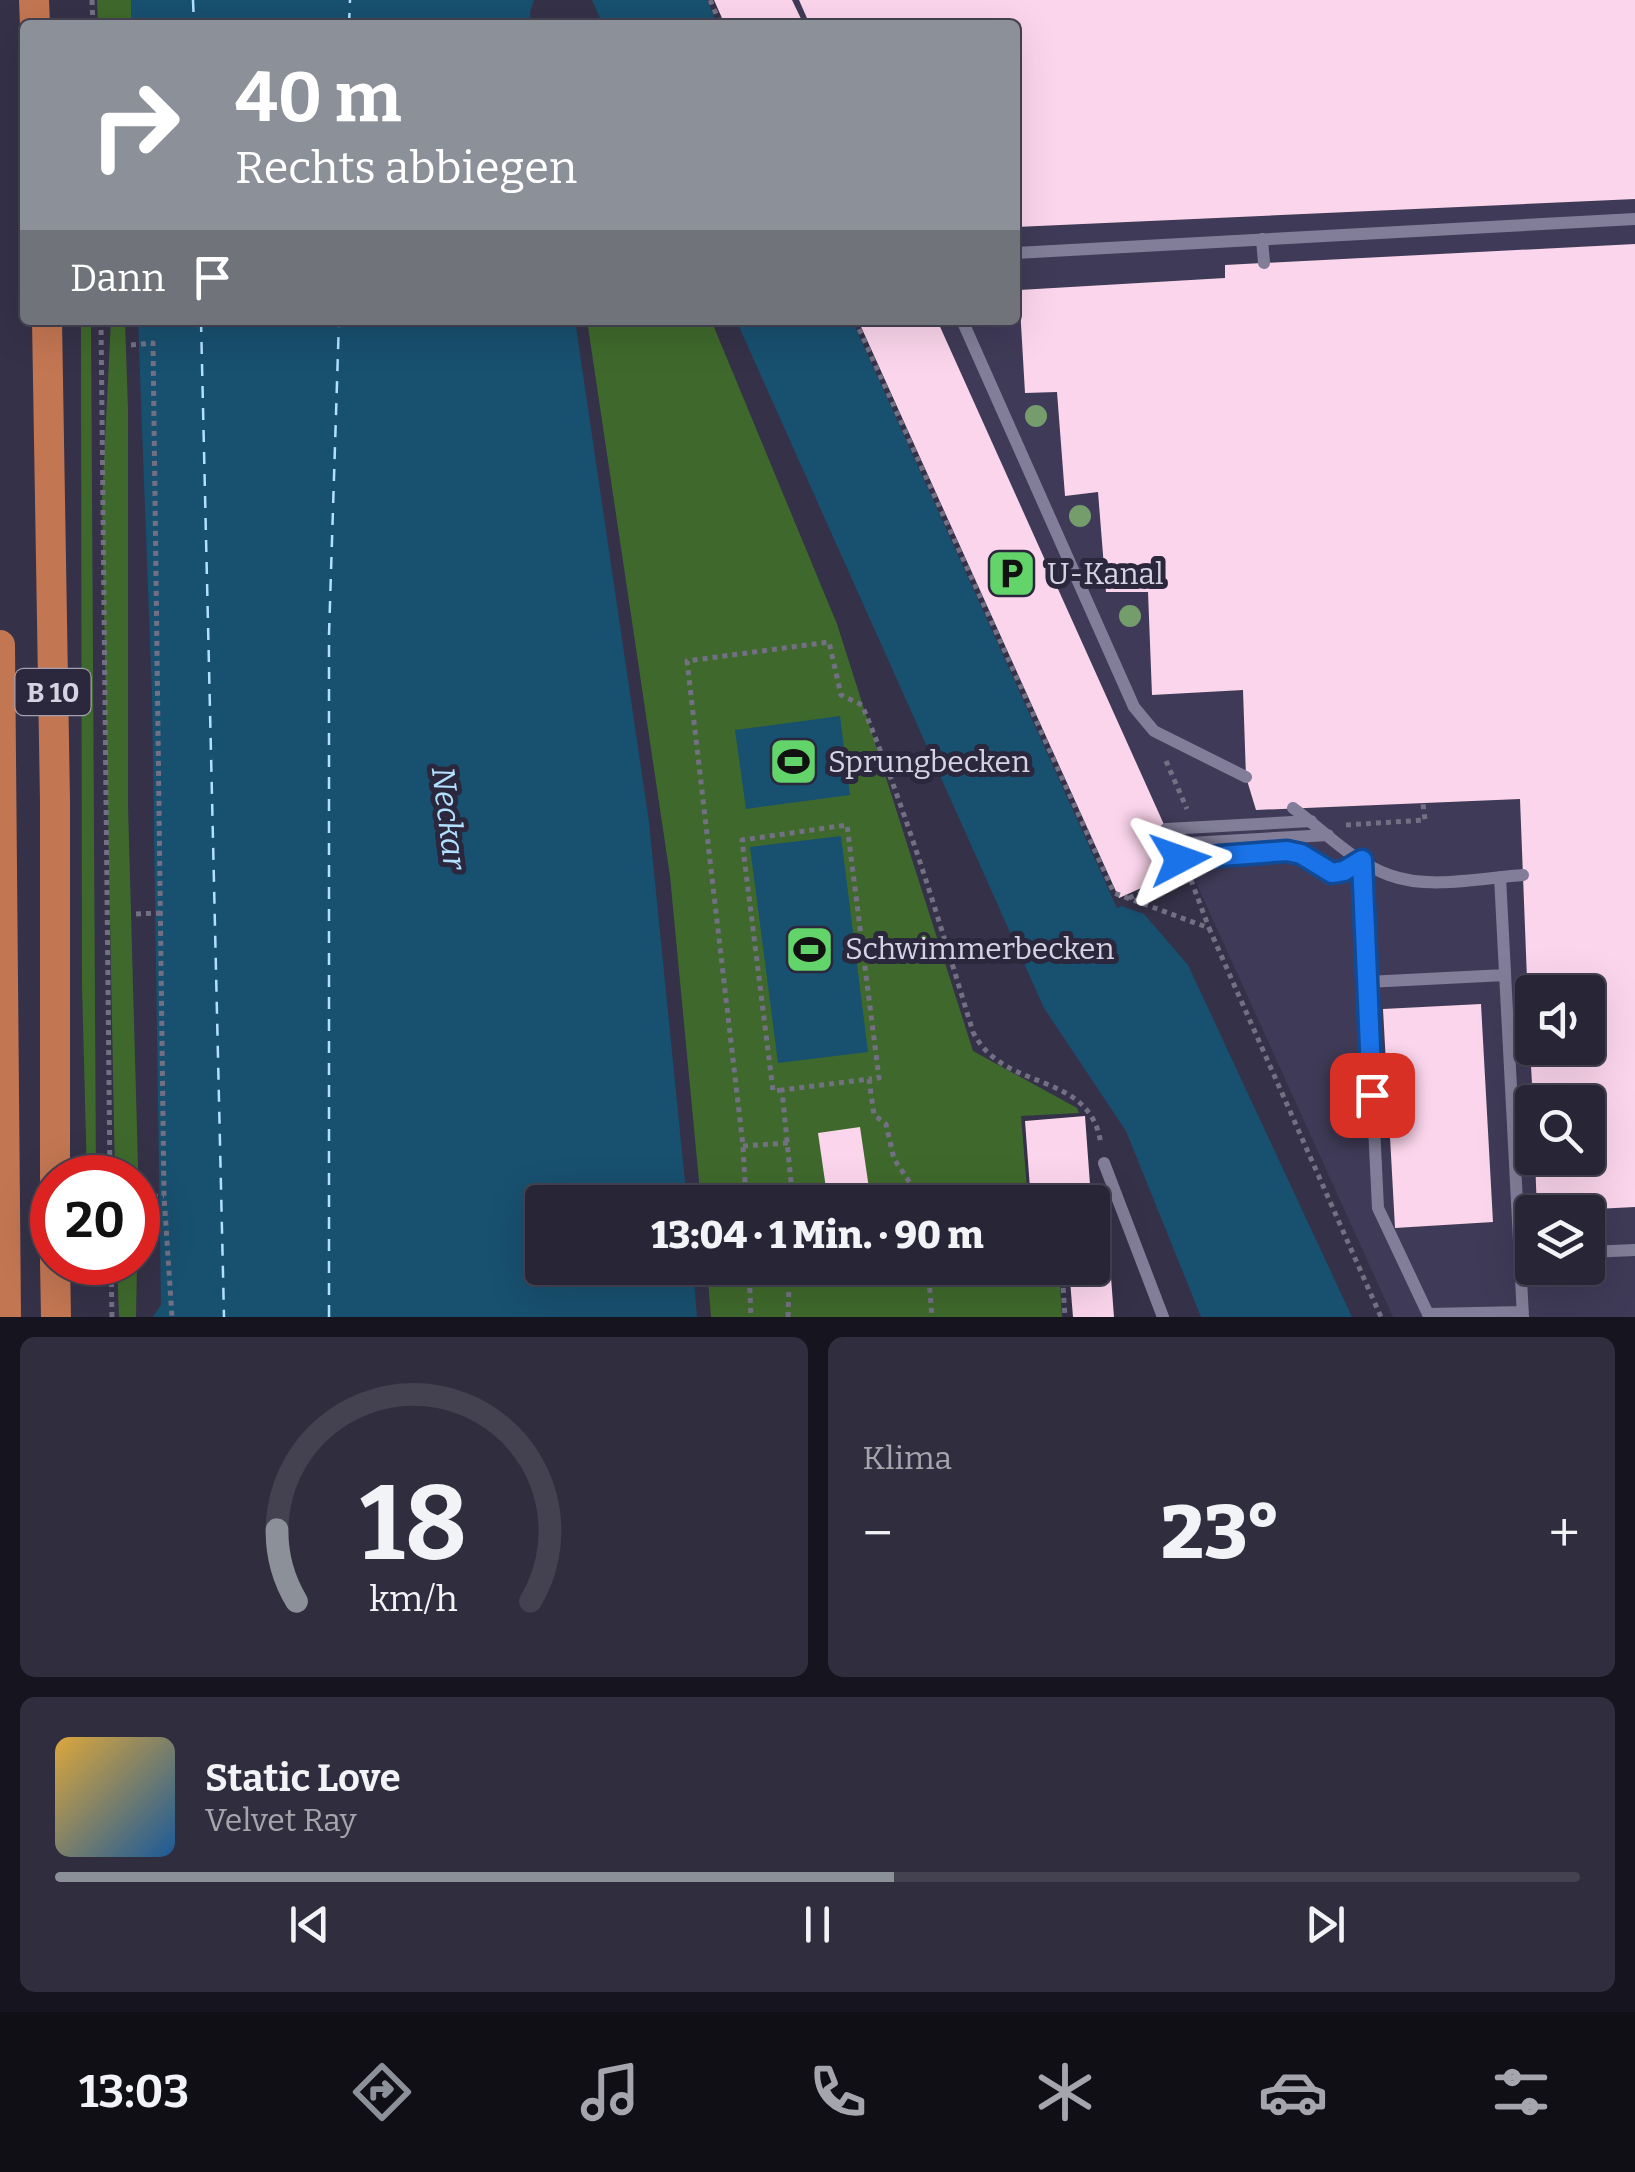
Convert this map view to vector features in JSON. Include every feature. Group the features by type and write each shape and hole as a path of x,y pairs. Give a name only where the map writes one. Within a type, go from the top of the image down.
{"highway":[{"name":"B 10","path":"47,325 55,801 55,1155"},
{"name":"B 10","path":"0,645 6,1317"},
{"path":"56,1285 56,1317"}],"lane":[{"path":"1020,254 1635,219"},
{"path":"1262,239 1264,263"},
{"path":"964,325 1134,707 1154,732 1246,777"},
{"path":"1293,808 1362,860 1389,875 1415,880 1522,875"},
{"path":"1166,829 1311,821"},
{"path":"1173,844 1331,837"},
{"path":"1183,863 1287,851 1301,854 1332,873 1362,860"},
{"path":"1362,860 1378,1208 1428,1314 1523,1314 1524,1285"},
{"path":"1500,877 1522,1195"},
{"path":"1366,982 1505,975"},
{"path":"1104,1163 1163,1317"},
{"path":"1605,1251 1635,1250"}],"path":[{"path":"100,325 110,1155"},
{"path":"857,325 1114,893 1208,928"},
{"path":"131,345 153,344 164,1196 172,1317"},
{"path":"745,1185 687,660 829,642 841,695 862,705 890,770 981,1048 1006,1068 1068,1093 1083,1104 1100,1136 1104,1163"},
{"path":"1331,837 1347,824 1425,820 1424,804"},
{"path":"847,825 879,1078 869,1079 773,1092 742,840 847,825"},
{"path":"1183,863 1380,1317"},
{"path":"1129,898 1165,882"},
{"path":"136,914 160,913"},
{"path":"869,1079 874,1114 886,1124 894,1159 912,1185"},
{"path":"782,1090 792,1185"},
{"path":"743,1146 788,1143"},
{"path":"160,1196 164,1196"},
{"path":"111,1285 112,1317"},
{"path":"750,1285 751,1317"},
{"path":"788,1317 789,1285"},
{"path":"929,1285 932,1317"},
{"path":"1063,1285 1065,1317"}],"shaded area":[{"path":"714,0 1635,0 1635,1317 1393,1317 1189,867 1119,898 860,325 1020,325 1020,20 723,20"}],"green space":[{"path":"97,0 131,0 131,20 98,20"},
{"path":"81,325 91,325 96,1155 86,1155 82,985"},
{"path":"111,325 125,325 128,806 137,1155 115,1155 102,501"},
{"path":"588,325 713,325 837,624 973,1051 1077,1108 1079,1113 1021,1116 1027,1185 699,1185 670,876"},
{"path":"118,1285 137,1285 136,1317 119,1317"},
{"path":"708,1285 1060,1285 1062,1317 711,1317"}],"water":[{"path":"131,0 534,0 531,20 131,20"},
{"path":"592,0 707,0 716,20 601,20"},
{"name":"Neckar","path":"138,325 576,325 649,822 685,1185 525,1185 525,1285 694,1285 697,1317 153,1317 161,1305 152,696"},
{"path":"738,325 854,325 1117,908 1122,906 1144,914 1188,965 1352,1317 1201,1317 1126,1131 1044,1008"},
{"name":"Sprungbecken","path":"840,716 850,795 746,809 735,730"},
{"name":"Schwimmerbecken","path":"841,836 868,1052 778,1063 750,847"}],"building":[{"path":"714,0 792,0 802,20 723,20"},
{"path":"799,0 1635,0 1635,199 1020,227 1020,20 808,20"},
{"path":"1635,244 1635,1207 1605,1209 1605,1195 1536,1195 1536,1175 1605,1175 1605,1085 1532,1085 1531,1065 1605,1065 1605,975 1527,975 1520,799 1256,810 1246,777 1243,690 1152,695 1148,592 1106,592 1098,492 1065,496 1057,392 1025,393 1020,290 1225,278 1225,265"},
{"name":"U-Kanal","path":"860,325 939,325 1184,869 1119,898"},
{"path":"1481,1004 1493,1222 1395,1228 1383,1009"},
{"path":"1085,1116 1090,1185 1030,1185 1025,1121"},
{"path":"860,1127 869,1185 826,1185 818,1133"},
{"path":"1110,1264 1114,1317 1073,1317 1070,1285 1110,1285"}],"ferry route":[{"path":"193,0 194,20"},
{"path":"349,20 350,0"},
{"path":"201,325 224,1317"},
{"path":"329,1317 329,635 339,325"}],"place":[{"name":"U-Kanal","path":"1012,574"},
{"name":"Sprungbecken","path":"793,762"},
{"name":"Schwimmerbecken","path":"810,949"}],"route":[{"path":"1180,859 1287,851 1301,854 1332,873 1362,860 1372,1095"}]}
